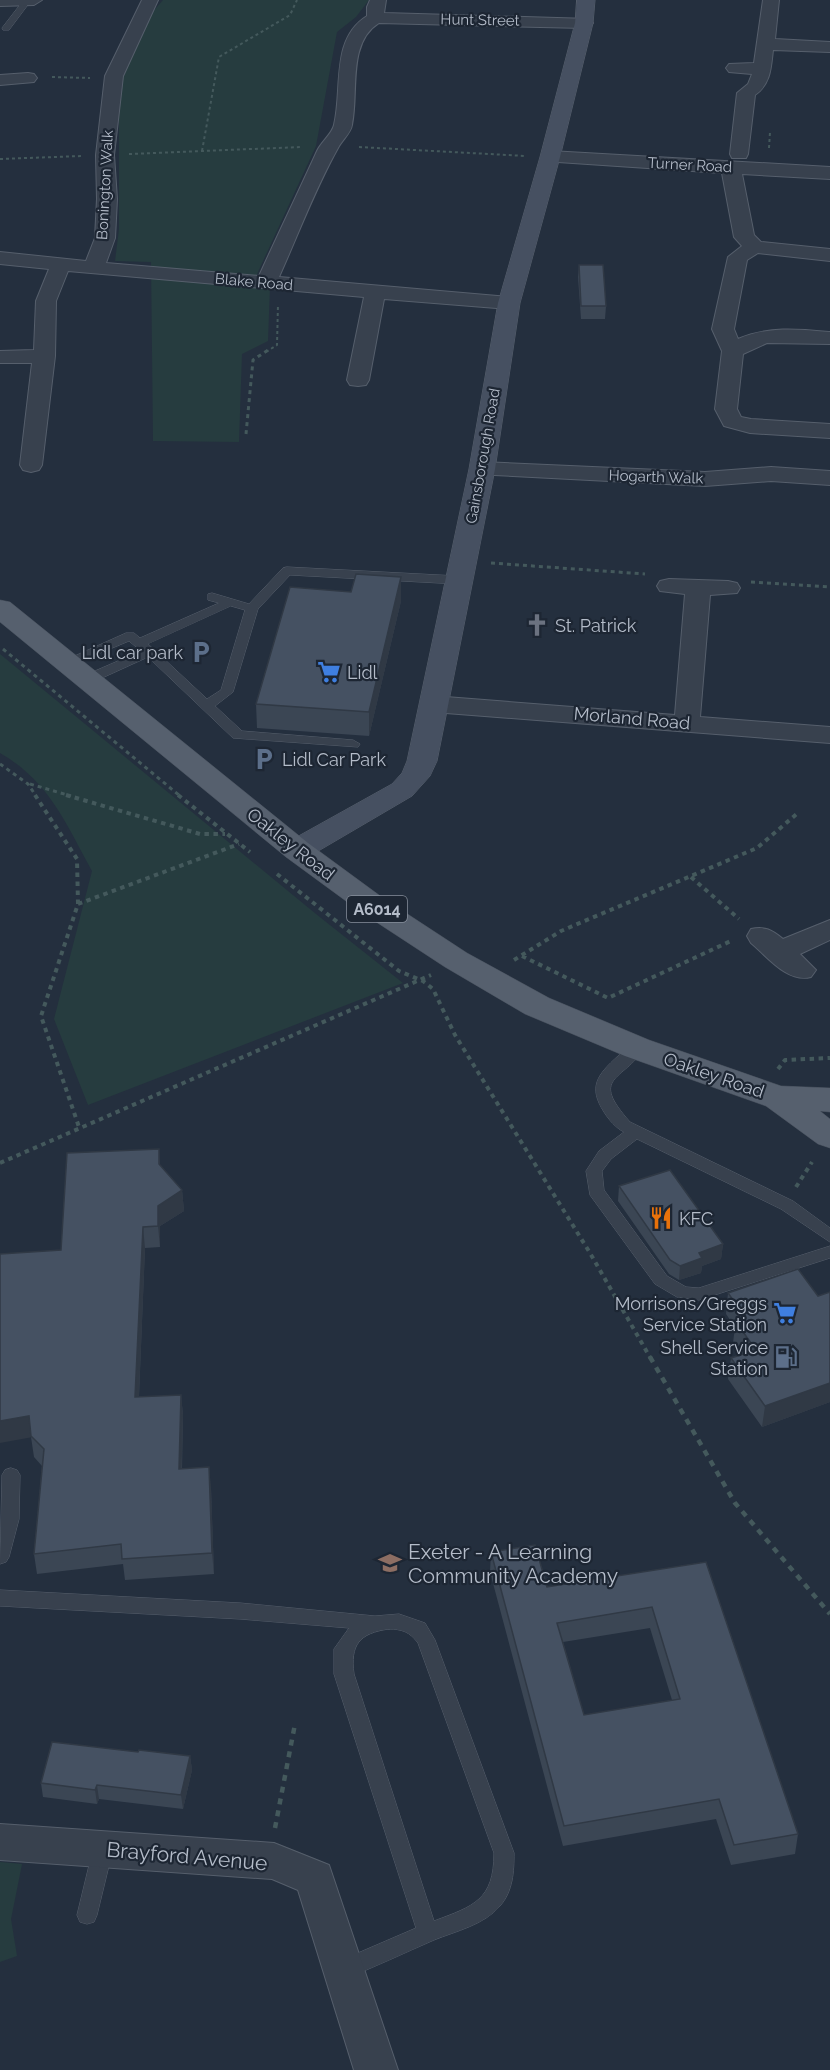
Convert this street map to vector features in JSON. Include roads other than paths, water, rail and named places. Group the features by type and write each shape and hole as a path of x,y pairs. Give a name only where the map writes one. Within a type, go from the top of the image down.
{"main road":[{"name":"Oakley Road","path":"0,608 75,672 297,850 372,905 456,960 537,1006 637,1048 776,1086"},
{"name":"A6014","path":"776,1086 830,1100"},
{"name":"A6014","path":"776,1086 830,1136"}],"street":[{"path":"0,1 29,0"},
{"name":"Bonington Walk","path":"94,268 105,237 107,199 105,155 114,78 150,0"},
{"path":"272,283 329,146 343,127 347,73 356,35 363,26 376,18 375,7 378,0"},
{"path":"771,0 762,69 755,87 746,93 736,155 744,237 755,247 830,255"},
{"name":"Hunt Street","path":"376,18 585,11"},
{"name":"Gainsborough Road","path":"297,850 402,790 415,776 422,761 482,469 509,303 550,157 585,11"},
{"path":"766,44 830,47"},
{"path":"735,68 762,69"},
{"path":"0,80 28,78"},
{"path":"736,155 760,145"},
{"name":"Turner Road","path":"550,157 736,155 830,173"},
{"path":"755,247 738,257 723,329 733,351 726,409 732,422 750,426 830,431"},
{"name":"Blake Road","path":"0,258 509,303"},
{"path":"31,465 44,356 46,301 61,265"},
{"path":"358,380 375,291"},
{"path":"733,351 742,343 764,336 830,338"},
{"path":"0,357 44,356"},
{"name":"Hogarth Walk","path":"482,469 705,479 771,474 830,478"},
{"path":"669,585 728,588"},
{"path":"687,722 698,588"},
{"name":"Morland Road","path":"433,704 687,722 830,735"},
{"path":"801,970 764,940 830,929"},
{"name":"Brayford Avenue","path":"0,1842 274,1861 315,1878 376,2070"}],"lane":[{"path":"6,28 29,0"},
{"path":"207,705 227,692 252,608 287,571 458,580"},
{"path":"212,597 252,608"},
{"path":"75,672 135,639 231,602"},
{"path":"135,639 238,735 353,744"},
{"path":"75,672 150,652"},
{"path":"637,1048 609,1072 602,1089 606,1107 624,1126 787,1206 830,1236"},
{"path":"636,1131 604,1155 594,1171 596,1191 661,1280 683,1293 699,1294 830,1252"},
{"path":"0,1557 10,1519 10,1475"},
{"path":"0,1598 240,1611 408,1625 418,1630 426,1641 504,1853 505,1879 489,1904 474,1914 344,1969"},
{"path":"377,1623 365,1625 353,1634 344,1648 344,1674 428,1933"},
{"path":"87,1916 103,1849"}],"place":[{"name":"St. Patrick","path":"537,625"},
{"name":"Lidl car park","path":"201,652"},
{"name":"Lidl","path":"329,672"},
{"name":"Lidl Car Park","path":"264,759"},
{"name":"KFC","path":"661,1218"},
{"name":"Morrisons/Greggs Service Station","path":"785,1313"},
{"name":"Shell Service Station","path":"786,1357"},
{"name":"Exeter - A Learning Community Academy","path":"390,1563"}]}
